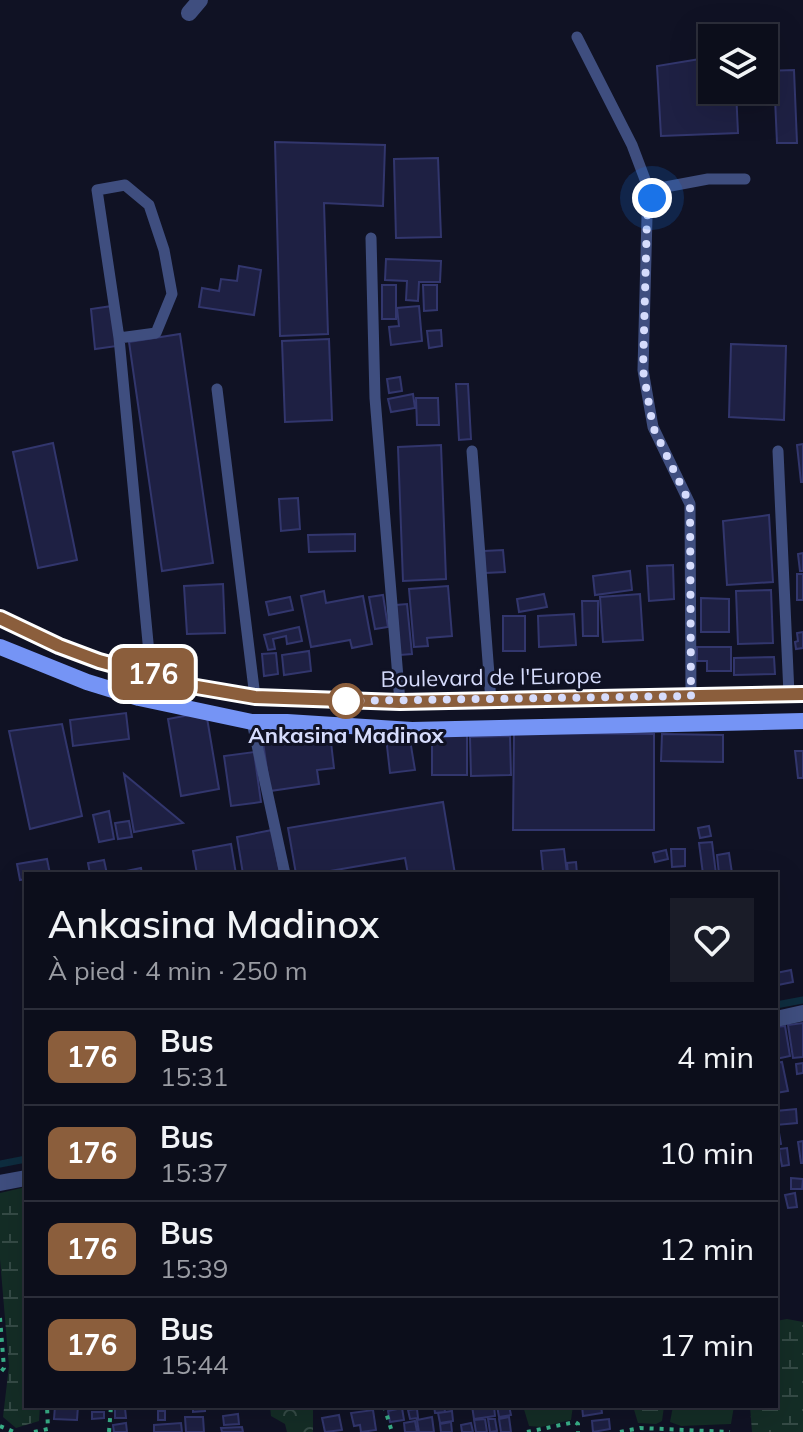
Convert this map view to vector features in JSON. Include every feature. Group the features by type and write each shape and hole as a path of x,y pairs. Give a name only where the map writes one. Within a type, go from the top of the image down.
{"main road":[{"name":"Boulevard de l'Europe","path":"0,618 86,656 191,686 255,697 400,702 796,694"},
{"path":"0,647 87,682 139,698 252,722 412,730 803,721"}],"street":[{"path":"189,13 200,0"},
{"path":"778,1019 803,1013"},
{"path":"0,1183 24,1178"}],"lane":[{"path":"577,37 632,145 652,198"},
{"path":"691,696 690,504 653,427 643,370 647,217 652,198 660,188 708,179 745,179"},
{"path":"119,338 156,333 172,294 164,250 149,205 125,185 97,190 119,338 151,674"},
{"path":"371,238 375,398 400,702"},
{"path":"217,389 255,697"},
{"path":"472,451 491,701"},
{"path":"778,451 796,694"},
{"path":"252,722 285,872"}],"path":[{"path":"0,1318 4,1368 0,1373"},
{"path":"34,1432 48,1429 47,1408"},
{"path":"109,1432 111,1408"},
{"path":"385,1408 392,1432"},
{"path":"527,1432 575,1422 578,1432"},
{"path":"0,1426 14,1432"},
{"path":"620,1432 640,1428 730,1432"}],"green space":[{"path":"24,1187 24,1408 40,1408 39,1421 16,1428 3,1417 9,1366 0,1259 0,1193"},
{"path":"778,1321 803,1322 803,1432 752,1432 750,1408 778,1408"},
{"path":"270,1408 313,1408 313,1432 287,1432 285,1424 271,1416"},
{"path":"524,1408 573,1408 571,1420 541,1427 529,1426"},
{"path":"634,1408 664,1408 662,1421 656,1424 638,1423"},
{"path":"673,1408 734,1408 731,1424 681,1426 670,1422"}],"building":[{"path":"698,59 698,104 737,104 738,133 661,136 657,66"},
{"path":"794,70 797,143 777,143 778,71"},
{"path":"275,142 385,145 383,206 324,203 328,334 280,336"},
{"path":"438,158 441,237 396,238 394,159"},
{"path":"386,259 441,261 440,282 419,282 418,301 406,300 407,281 385,280"},
{"path":"239,266 261,270 254,315 199,307 202,288 219,291 221,279 237,281"},
{"path":"382,285 396,285 396,319 382,319"},
{"path":"423,285 437,285 437,310 424,311"},
{"path":"112,306 117,346 95,349 91,309"},
{"path":"419,306 422,341 391,345 389,327 399,326 397,308"},
{"path":"441,330 442,346 429,348 427,331"},
{"path":"180,334 213,563 162,571 129,342"},
{"path":"329,339 332,420 285,422 282,341"},
{"path":"731,344 786,346 784,420 729,417"},
{"path":"400,377 402,391 389,393 387,379"},
{"path":"456,384 468,384 471,439 459,440"},
{"path":"413,394 415,408 391,412 388,399"},
{"path":"416,398 438,398 439,425 417,425"},
{"path":"53,443 77,560 38,568 13,452"},
{"path":"803,444 803,482 801,482 797,445"},
{"path":"441,445 446,579 403,581 398,447"},
{"path":"298,498 300,529 281,531 279,499"},
{"path":"769,515 773,582 727,585 723,521"},
{"path":"355,534 355,551 309,552 308,535"},
{"path":"503,550 505,572 485,573 484,551"},
{"path":"803,553 803,571 800,571 798,554"},
{"path":"673,565 674,599 649,601 647,566"},
{"path":"630,571 632,590 595,595 593,576"},
{"path":"797,574 803,574 803,600 797,600"},
{"path":"223,584 225,633 187,634 184,586"},
{"path":"448,586 452,636 427,638 428,646 414,647 409,589"},
{"path":"771,590 773,643 738,644 736,591"},
{"path":"324,591 326,603 363,596 372,644 352,648 350,640 311,647 301,596"},
{"path":"544,594 547,607 519,612 517,599"},
{"path":"640,594 643,640 603,642 600,597"},
{"path":"383,595 388,627 375,629 369,597"},
{"path":"290,597 293,610 269,615 266,602"},
{"path":"701,598 729,599 729,632 701,632"},
{"path":"582,601 598,601 598,636 583,636"},
{"path":"407,604 412,654 400,655 396,605"},
{"path":"574,614 576,645 539,647 538,616"},
{"path":"503,616 525,616 525,651 503,651"},
{"path":"299,627 302,641 287,644 286,636 273,639 275,649 268,650 264,635"},
{"path":"803,632 803,648 796,649 797,633"},
{"path":"697,647 731,647 731,671 707,671 707,661 697,661"},
{"path":"309,651 311,671 284,675 282,655"},
{"path":"276,653 278,674 264,676 262,654"},
{"path":"774,657 775,674 734,675 734,658"},
{"path":"206,712 219,789 181,796 168,719"},
{"path":"126,713 129,739 73,746 70,720"},
{"path":"62,724 82,816 30,829 9,731"},
{"path":"514,733 654,734 654,830 513,830"},
{"path":"330,734 334,768 317,770 319,784 270,791 263,742"},
{"path":"409,734 415,770 390,773 386,737"},
{"path":"662,734 723,735 723,762 661,761"},
{"path":"432,735 467,735 467,775 432,775"},
{"path":"510,736 511,775 471,776 470,737"},
{"path":"795,751 803,751 803,778 798,778"},
{"path":"254,752 261,802 231,806 224,756"},
{"path":"124,774 183,823 134,832"},
{"path":"443,802 455,872 408,872 405,858 324,872 296,872 288,828"},
{"path":"109,811 114,839 99,842 93,815"},
{"path":"129,821 132,837 118,839 115,823"},
{"path":"709,826 711,836 700,838 698,828"},
{"path":"272,830 280,872 243,872 237,837"},
{"path":"712,842 716,872 703,872 699,843"},
{"path":"231,844 236,872 197,872 193,851"},
{"path":"564,849 567,872 538,872 543,871 541,851"},
{"path":"671,849 685,849 685,866 672,867"},
{"path":"666,850 668,859 655,862 653,853"},
{"path":"729,853 732,872 719,872 717,855"},
{"path":"47,859 50,872 24,872 24,879 20,880 17,864"},
{"path":"104,860 107,872 90,872 88,863"},
{"path":"576,862 577,872 568,872 567,863"},
{"path":"141,868 142,872 121,872"},
{"path":"791,970 793,982 778,985 778,973"},
{"path":"803,1023 803,1057 793,1058 788,1025"},
{"path":"785,1026 790,1056 778,1059 778,1027"},
{"path":"782,1062 788,1091 778,1093 778,1063"},
{"path":"803,1063 803,1073 797,1074 796,1064"},
{"path":"796,1109 797,1123 778,1125 778,1111"},
{"path":"803,1141 803,1163 801,1163 798,1142"},
{"path":"787,1148 789,1165 782,1166 779,1149"},
{"path":"791,1178 803,1179 802,1189 791,1189"},
{"path":"795,1193 797,1207 788,1208 785,1195"},
{"path":"55,1408 78,1408 77,1420 54,1419"},
{"path":"125,1408 126,1418 115,1418 115,1409"},
{"path":"193,1408 205,1408 205,1411 193,1412"},
{"path":"402,1408 404,1420 390,1422 388,1411"},
{"path":"434,1408 444,1408 445,1412 435,1413"},
{"path":"472,1408 494,1408 495,1416 474,1419"},
{"path":"497,1408 509,1408 511,1415 499,1417"},
{"path":"582,1408 601,1408 602,1413 583,1416"},
{"path":"417,1409 418,1418 410,1419 408,1410"},
{"path":"373,1410 376,1430 361,1432 360,1425 354,1426 351,1413"},
{"path":"158,1411 165,1411 165,1420 158,1420"},
{"path":"452,1411 453,1421 440,1423 438,1413"},
{"path":"92,1412 104,1412 104,1418 92,1419"},
{"path":"238,1414 239,1424 224,1425 223,1416"},
{"path":"339,1415 342,1430 325,1432 322,1418"},
{"path":"185,1417 203,1417 204,1432 186,1432"},
{"path":"432,1417 434,1432 419,1432 417,1420"},
{"path":"509,1417 511,1432 501,1432 499,1419"},
{"path":"485,1419 487,1432 476,1432 474,1420"},
{"path":"488,1419 495,1419 497,1431 490,1432"},
{"path":"609,1419 610,1429 593,1432 592,1421"},
{"path":"415,1421 417,1432 405,1432 404,1423"},
{"path":"451,1422 452,1432 441,1432 440,1424"},
{"path":"126,1423 127,1432 114,1432 113,1425"},
{"path":"181,1423 182,1432 154,1432 154,1425"},
{"path":"471,1423 473,1432 462,1432 461,1425"},
{"path":"242,1427 243,1432 222,1432 221,1428"}],"waterway":[{"path":"778,1005 803,1000"},
{"path":"0,1164 24,1159"}],"bus line":[{"name":"176","path":"0,618 99,661 191,686 255,697 400,702 803,694"}],"place":[{"name":"Ankasina Madinox","path":"346,701"}],"route":[{"path":"346,701 691,696 690,504 653,427 643,370 647,217 652,198"}]}
